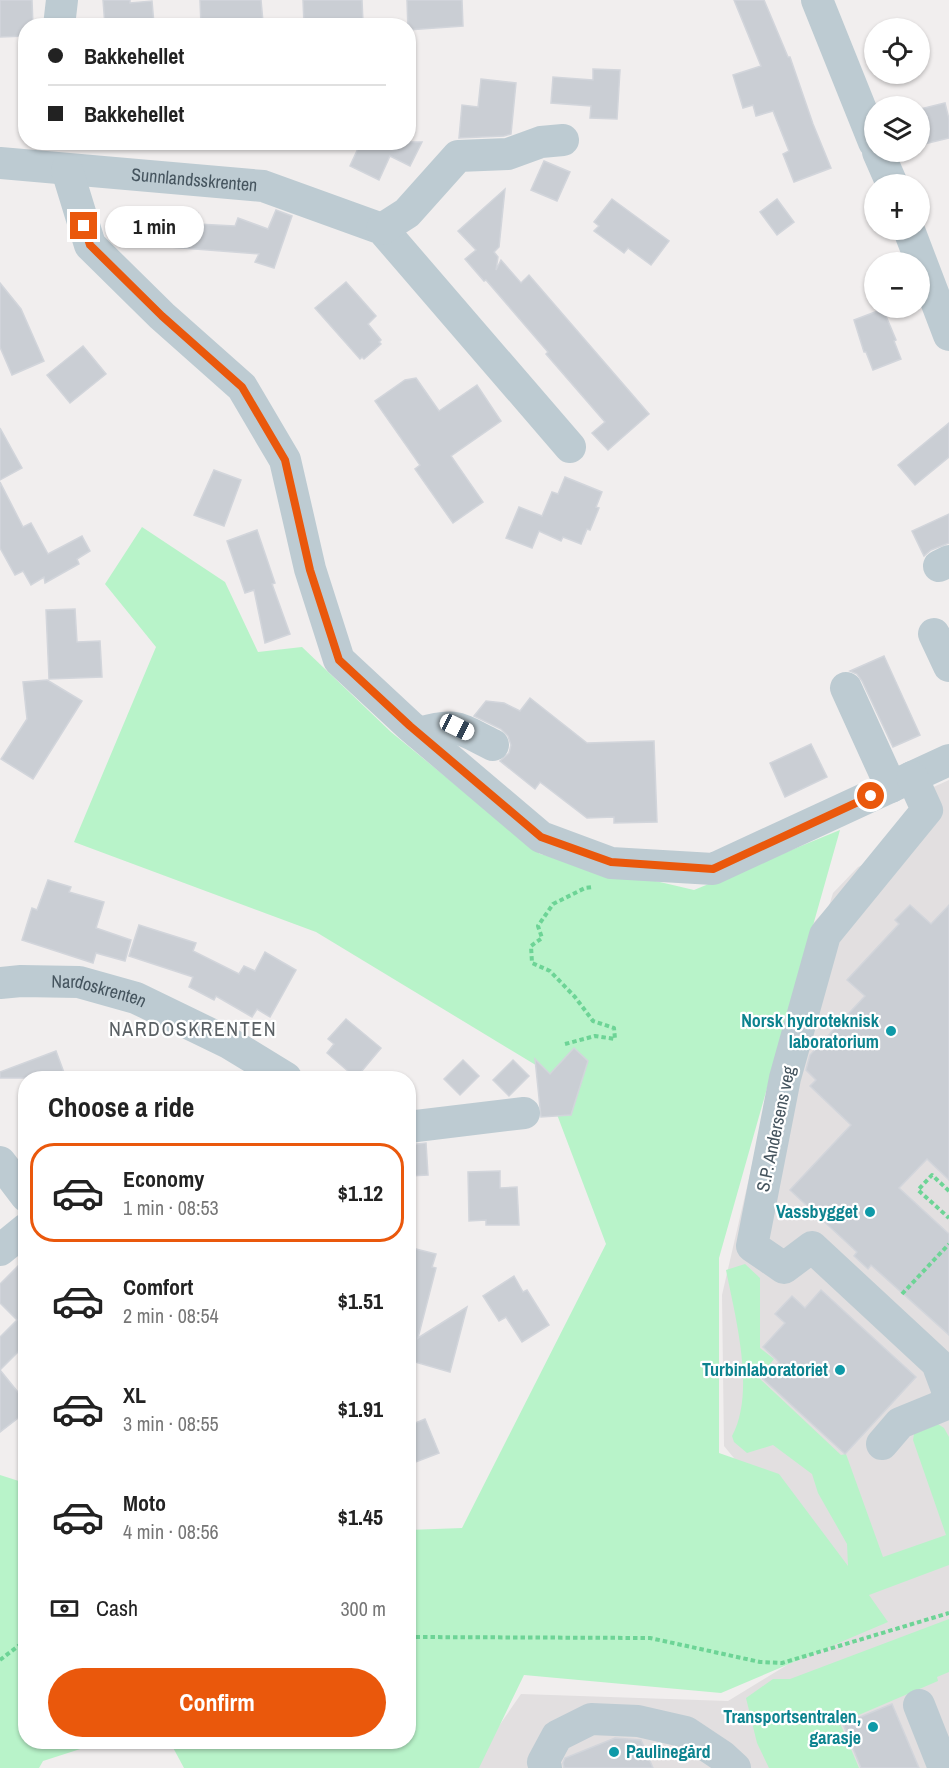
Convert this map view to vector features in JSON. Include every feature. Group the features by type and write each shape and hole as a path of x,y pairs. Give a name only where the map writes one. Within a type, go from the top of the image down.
{"street":[{"path":"60,18 62,0"},
{"path":"817,0 864,117"},
{"path":"382,229 407,213 458,156 508,154 541,142 563,140"},
{"name":"Sunnlandsskrenten","path":"0,163 263,186 382,229 570,447"},
{"path":"67,170 90,245 162,316 242,387 285,460 310,570 339,660 419,733 541,837 611,862 713,869 949,760"},
{"path":"913,240 949,335"},
{"path":"934,634 949,666"},
{"name":"S.P. Andersens veg","path":"846,688 901,782 938,805 825,935 785,1078 752,1246 784,1268 812,1247 937,1363 949,1395"},
{"path":"419,733 449,726 457,727 493,745"},
{"name":"Nardoskrenten","path":"0,983 79,982 136,998 229,1043 275,1071"},
{"path":"416,1126 525,1113"},
{"path":"0,1162 18,1186"},
{"path":"0,1250 18,1235"},
{"path":"882,1444 900,1423 949,1403"},
{"path":"919,1705 944,1768"},
{"path":"546,1768 543,1762 557,1736 591,1719 638,1721 686,1732 722,1756 735,1768"}],"path":[{"path":"565,1044 595,1036 615,1039 614,1028 593,1021 575,997 550,971 532,963 531,946 542,938 538,926 553,904 585,888 595,887"},
{"path":"949,1191 932,1175 918,1190 949,1218"},
{"path":"905,1290 949,1244"},
{"path":"416,1636 650,1638 760,1662 782,1663 949,1613"},
{"path":"0,1660 18,1646"}],"shaded area":[{"path":"949,780 949,1768 470,1768 521,1694 728,1701 866,1617 724,1446 722,1295 806,931 829,906 833,893 858,867 871,861 909,820 909,798"}],"green space":[{"path":"142,527 225,582 258,652 302,647 391,732 540,854 694,890 840,830 719,1258 719,1453 779,1474 848,1566 847,1544 818,1493 812,1474 773,1445 747,1453 734,1442 732,1436 739,1418 743,1376 738,1331 726,1270 745,1264 760,1278 760,1348 774,1359 759,1378 841,1455 846,1454 883,1557 946,1535 913,1440 914,1434 938,1424 944,1428 949,1437 949,1565 869,1595 888,1622 721,1693 524,1675 479,1768 184,1768 174,1749 416,1749 416,1530 462,1528 606,1244 539,1067 316,932 74,842 156,647 105,584"},
{"path":"0,1475 18,1481 18,1749 80,1749 43,1761 39,1768 0,1768"},
{"path":"949,1619 949,1672 937,1677 938,1681 840,1723 859,1768 769,1768 757,1743 746,1698 773,1679 790,1679"}],"building":[{"path":"0,0 32,0 33,18 18,18 18,36 0,37"},
{"path":"103,0 130,0 130,3 152,1 153,18 104,18"},
{"path":"200,0 261,0 263,18 201,18"},
{"path":"303,0 362,0 363,18 304,18"},
{"path":"407,0 462,0 463,26 416,29 416,18 408,18"},
{"path":"734,0 764,0 788,57 790,57 831,168 794,182 783,154 789,151 773,111 756,116 753,105 743,108 733,75 761,66"},
{"path":"593,69 620,70 617,119 590,118 591,106 551,103 553,77 593,80"},
{"path":"481,79 516,83 511,134 459,138 462,105 478,107"},
{"path":"945,103 949,119 949,138 930,143 930,107"},
{"path":"416,142 422,142 410,166 390,156 379,180 350,166 357,150 416,150"},
{"path":"544,161 570,172 557,201 531,190"},
{"path":"505,189 499,247 494,252 498,257 496,270 501,260 521,283 529,275 649,414 608,450 592,433 605,422 546,354 548,352 465,259 476,250 458,231"},
{"path":"612,199 669,241 651,265 628,248 624,253 594,231 599,226 594,222"},
{"path":"777,199 794,222 777,235 760,212"},
{"path":"147,209 198,213 197,224 235,226 238,218 268,229 276,210 292,216 274,268 255,262 259,254 144,245"},
{"path":"346,282 376,316 368,324 381,340 379,342 381,344 364,359 362,357 360,359 315,308"},
{"path":"0,283 21,309 44,361 12,375 0,347"},
{"path":"864,316 887,318 901,359 873,370 864,352 854,320"},
{"path":"83,346 106,374 70,403 47,375"},
{"path":"416,378 439,411 477,385 501,421 451,456 483,502 453,523 415,469 420,465 375,401 405,380"},
{"path":"949,423 949,457 915,485 898,465"},
{"path":"0,428 22,468 0,480"},
{"path":"214,470 241,480 224,526 194,515"},
{"path":"565,477 602,492 596,507 599,508 581,544 563,537 561,541 539,531 532,548 506,538 519,507 542,516 552,492 558,494"},
{"path":"0,482 23,527 31,523 48,554 82,536 90,551 77,559 79,564 45,583 44,577 31,585 23,571 15,575 0,548"},
{"path":"949,514 949,543 931,550 924,556 912,531"},
{"path":"257,530 275,583 272,584 290,634 265,643 254,590 245,593 227,541"},
{"path":"75,609 77,642 100,641 102,677 49,679 46,610"},
{"path":"884,656 920,735 893,747 862,681 857,674 850,671"},
{"path":"47,680 82,701 33,779 1,759 27,719 23,682"},
{"path":"530,698 587,743 654,741 657,822 614,823 614,817 587,818 540,782 535,789 500,761 509,753 511,745 508,736 501,729 474,716 486,701 504,703 520,711"},
{"path":"811,744 827,777 785,797 770,763"},
{"path":"48,880 71,887 69,892 104,902 96,928 131,940 125,961 96,953 93,963 22,940 32,908 37,910"},
{"name":"Norsk hydroteknisk laboratorium","path":"910,905 931,924 949,905 949,1180 927,1159 899,1188 949,1234 949,1335 871,1265 868,1269 854,1256 857,1252 790,1190 851,1125 810,1086 816,1080 806,1070 810,1055 865,996 847,980 899,924 895,920"},
{"path":"139,925 196,943 193,951 239,974 244,966 255,971 265,952 296,970 270,1017 257,1009 252,1017 216,996 214,1000 189,987 193,977 129,956"},
{"path":"346,1019 381,1048 362,1071 348,1071 327,1053 334,1044 328,1039"},
{"path":"574,1048 588,1061 571,1115 541,1117 535,1059 550,1074"},
{"path":"56,1051 63,1071 18,1071 18,1078 0,1078 0,1072"},
{"path":"463,1060 479,1076 460,1095 444,1079"},
{"path":"513,1060 529,1076 509,1096 493,1080"},
{"path":"426,1143 428,1175 416,1176 416,1144"},
{"path":"500,1171 500,1188 517,1187 519,1225 486,1225 486,1220 469,1221 468,1172"},
{"path":"416,1249 436,1254 432,1267 436,1268 418,1338 467,1307 450,1372 416,1362"},
{"path":"18,1266 18,1352 0,1370 0,1337 17,1320 0,1303 0,1284"},
{"path":"514,1276 523,1292 527,1290 549,1325 522,1342 506,1317 499,1321 483,1296"},
{"name":"Turbinlaboratoriet","path":"821,1290 916,1377 845,1454 763,1379 779,1362 763,1347 785,1323 775,1314 792,1296 805,1308"},
{"path":"0,1370 18,1392 18,1418 0,1432"},
{"path":"425,1419 439,1453 416,1462 416,1423"},
{"name":"Transportsentralen, garasje","path":"892,1704 919,1768 861,1768 843,1724"},
{"name":"Paulinegård","path":"615,1738 641,1740 653,1768 564,1768 565,1758"}],"place":[{"name":"Norsk hydroteknisk laboratorium","path":"891,1031"},
{"name":"Vassbygget","path":"870,1212"},
{"name":"Turbinlaboratoriet","path":"840,1370"},
{"name":"Transportsentralen, garasje","path":"873,1727"},
{"name":"Paulinegård","path":"614,1752"}],"district":[{"name":"NARDOSKRENTEN","path":"193,1029"}],"route":[{"path":"84,226 90,245 162,316 242,387 285,460 310,570 339,660 410,726 541,837 611,862 713,869 871,796"}]}
